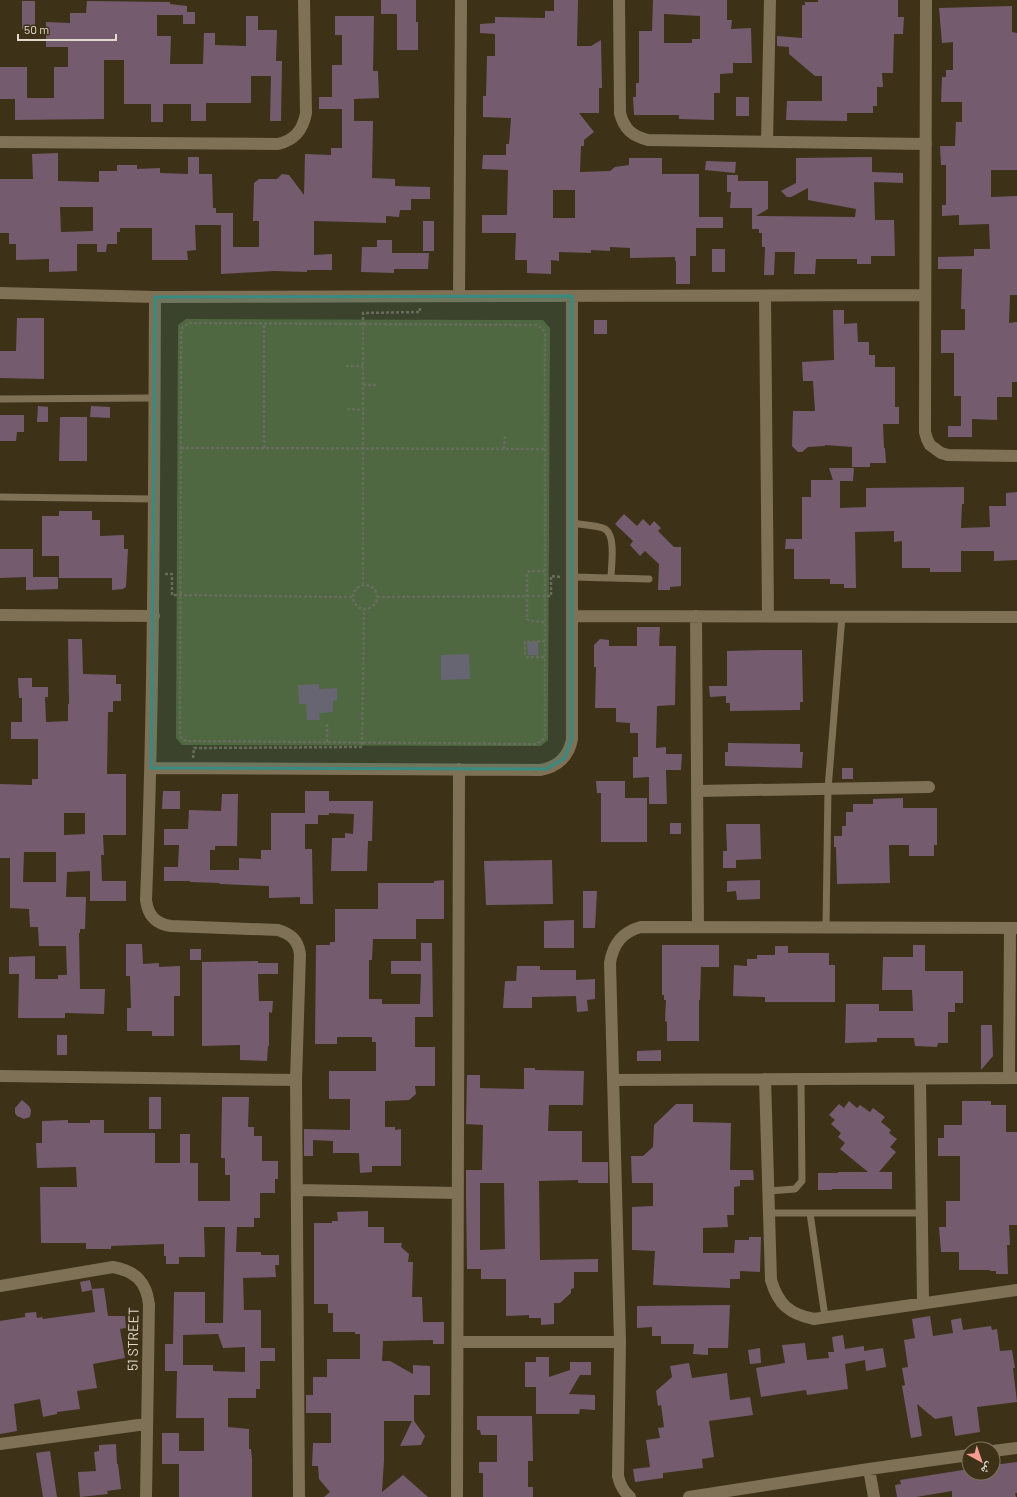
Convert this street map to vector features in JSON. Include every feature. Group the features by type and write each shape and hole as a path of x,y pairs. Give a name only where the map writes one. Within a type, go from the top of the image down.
{"street":[{"path":"0,142 278,144 287,142 295,137 301,130 305,122 306,114 304,0"},
{"path":"458,296 460,0"},
{"path":"620,0 620,113 626,128 632,134 640,138 648,140 926,144"},
{"path":"767,141 770,0"},
{"path":"926,0 925,432 930,445 941,453 948,455 1017,456"},
{"path":"0,293 155,297 925,295"},
{"path":"151,768 540,770 554,766 565,758 571,746 572,738 572,296"},
{"path":"765,296 768,616"},
{"path":"155,297 154,616 151,768 146,900 150,915 163,925 278,930 291,935 296,941 300,954 296,1080 299,1497"},
{"path":"0,615 154,616"},
{"path":"572,616 1017,617"},
{"path":"696,616 698,927"},
{"path":"457,1497 459,769"},
{"path":"697,791 930,787"},
{"path":"613,1080 1013,1078 1014,928 641,927 625,933 614,946 610,963 613,1080 620,1342 618,1476 620,1485 630,1497"},
{"path":"0,1076 296,1080"},
{"path":"765,1079 771,1280 774,1292 781,1303 790,1311 802,1317 814,1319 923,1302 1017,1290"},
{"path":"920,1079 923,1302"},
{"path":"297,1190 458,1193"},
{"name":"51 STREET","path":"0,1286 112,1267 131,1272 144,1286 148,1295 149,1304 146,1497"},
{"path":"458,1342 620,1342"},
{"path":"0,1444 146,1424"},
{"path":"1001,1450 1017,1448"},
{"path":"697,1496 961,1455"},
{"path":"869,1469 874,1497"}],"lane":[{"path":"0,399 154,398"},
{"path":"0,497 154,498"},
{"path":"572,523 604,528 610,533 612,540 611,578"},
{"path":"572,577 649,579"},
{"path":"826,927 828,789 842,616"},
{"path":"768,1191 795,1189 802,1182 801,1079"},
{"path":"769,1213 922,1213"},
{"path":"810,1213 824,1317"}],"path":[{"path":"363,585 363,313 420,312 420,296"},
{"path":"189,323 264,325 363,324 539,326 544,330 545,736 540,743 186,741 182,739 180,735 181,331 182,328 189,323"},
{"path":"264,325 264,448"},
{"path":"346,366 363,366"},
{"path":"363,385 378,385"},
{"path":"347,409 363,410"},
{"path":"504,435 504,449"},
{"path":"181,448 545,449"},
{"path":"544,571 527,572 526,596 527,619 530,621 545,622"},
{"path":"154,574 172,574 172,594 352,597"},
{"path":"377,597 551,596 551,576 572,577"},
{"path":"363,585 371,586 376,592 377,597 374,604 368,609 357,606 352,597 355,588 363,585"},
{"path":"193,768 194,748 362,747 364,609"},
{"path":"545,641 525,642 525,655 527,657 545,657"},
{"path":"327,724 327,742"}],"highlighted area":[{"path":"572,296 572,739 565,758 547,769 151,768 155,297"}],"green space":[{"path":"186,319 543,320 550,328 548,740 541,746 182,745 176,738 178,325"}],"building":[{"path":"381,0 416,0 418,50 397,50 397,14 381,14"},
{"path":"554,0 578,0 577,46 591,46 601,40 602,88 599,88 599,113 579,113 594,132 584,140 584,146 581,146 580,172 610,171 615,167 629,165 629,158 662,158 662,174 699,174 699,217 723,217 723,228 696,228 696,256 690,256 690,284 676,284 675,257 630,258 630,248 610,247 610,251 591,250 591,253 559,252 559,261 551,260 551,274 527,273 527,260 515,260 516,233 482,233 482,215 507,215 508,170 482,169 483,155 506,155 506,144 509,144 511,118 483,117 483,96 486,96 487,56 495,56 495,34 480,33 480,24 495,23 495,17 545,18 545,11 554,11","holes":["553,190 575,190 575,218 553,218"]},
{"path":"653,0 727,0 727,20 732,20 731,29 751,28 752,63 733,63 733,73 720,74 720,93 714,93 714,120 679,119 679,115 634,115 633,97 636,97 636,83 639,83 639,31 652,31","holes":["664,14 700,16 700,39 692,39 692,43 664,43"]},
{"path":"818,0 898,0 898,17 904,17 903,34 894,34 893,73 882,73 883,87 877,87 877,106 873,106 873,113 847,113 847,121 786,120 787,101 822,101 822,76 815,76 789,54 789,47 777,46 777,36 802,38 802,5 805,5 805,2 818,2"},
{"path":"22,1 35,1 35,29 22,29"},
{"path":"87,1 170,2 170,4 187,6 187,12 195,12 195,24 183,24 183,15 157,15 157,36 171,36 170,64 203,64 204,33 215,33 215,45 246,46 246,16 258,16 258,30 277,30 276,61 282,61 281,121 270,121 271,76 251,76 251,103 206,103 206,121 191,121 191,104 163,104 163,122 151,122 151,104 124,104 124,60 104,60 104,119 15,120 15,99 0,99 0,67 27,67 27,98 54,98 54,67 68,67 68,47 46,47 46,22 70,23 70,13 86,13"},
{"path":"1012,6 1012,32 1017,33 1017,170 991,170 991,197 1017,196 1017,295 1010,295 1009,323 1017,322 1017,382 1012,382 1012,397 997,397 997,420 972,419 972,437 948,437 948,426 961,426 961,396 954,396 954,353 941,353 941,330 965,330 965,309 961,309 962,269 938,269 938,257 974,256 974,249 990,249 989,224 959,225 959,215 942,216 942,205 946,205 946,165 941,165 940,146 955,146 956,122 962,122 962,102 941,102 942,77 946,77 946,70 953,70 953,42 942,43 939,8"},
{"path":"335,16 374,16 373,71 378,71 379,98 354,99 354,121 373,121 372,178 395,179 395,186 430,187 430,199 411,199 411,210 400,210 399,217 386,216 386,223 314,221 314,255 332,254 332,270 221,274 221,225 195,225 196,250 187,251 188,260 152,260 152,228 120,228 120,232 117,232 117,244 107,244 106,252 97,252 97,244 77,244 77,271 49,272 49,259 16,260 16,244 9,244 9,233 0,233 0,179 33,179 32,154 58,153 58,181 99,182 99,171 117,171 117,165 137,165 137,169 160,168 160,173 188,174 188,157 199,157 199,174 212,174 213,208 216,208 216,213 233,213 233,247 259,247 259,221 253,221 254,183 259,179 277,179 282,174 289,175 304,195 305,154 331,155 331,148 342,148 342,109 319,109 319,97 332,97 332,65 342,65 342,35 335,35","holes":["60,207 93,207 93,231 61,232"]},
{"path":"736,97 749,97 749,116 736,116"},
{"path":"872,157 872,172 903,173 903,183 874,182 875,220 894,220 895,256 871,256 871,264 857,264 857,259 816,259 815,274 794,274 795,252 775,252 774,275 764,275 765,247 762,247 762,233 759,233 759,229 752,229 752,208 730,208 731,192 727,192 727,175 738,175 738,181 768,181 768,209 756,216 855,217 856,209 808,200 808,188 791,197 787,197 781,191 796,183 796,158"},
{"path":"706,161 736,162 735,173 705,170"},
{"path":"423,221 434,221 434,251 423,251"},
{"path":"377,240 392,240 392,253 429,253 428,269 394,269 394,273 361,272 362,247 377,247"},
{"path":"712,249 725,249 725,272 712,272"},
{"path":"833,310 844,310 844,324 857,323 858,342 869,342 869,355 875,355 875,367 895,367 895,407 899,407 899,424 883,424 886,463 870,463 870,467 852,467 852,447 825,445 808,447 802,452 798,452 792,446 793,411 815,411 813,381 803,381 802,362 834,360"},
{"path":"17,318 44,318 44,379 0,378 0,351 16,351"},
{"path":"594,320 607,320 607,334 594,334"},
{"path":"38,406 48,407 48,422 37,422"},
{"path":"91,406 110,407 110,418 90,417"},
{"path":"0,415 24,415 24,432 17,432 16,441 0,441"},
{"path":"60,417 87,417 87,461 59,461"},
{"path":"829,468 854,468 853,481 840,481 840,508 866,507 866,488 964,487 964,504 962,504 961,528 990,527 989,506 1006,506 1006,493 1017,492 1017,560 994,561 994,551 961,551 961,572 930,572 930,568 902,568 902,541 894,542 894,531 855,532 856,588 844,588 844,584 830,584 830,579 794,579 794,549 785,549 786,539 802,539 802,497 811,497 811,480 833,480"},
{"path":"59,511 92,511 92,520 100,520 100,536 124,535 124,549 128,549 126,587 123,589 112,590 112,578 59,578 59,556 42,556 42,516 59,516"},
{"path":"624,514 637,526 643,519 650,526 654,521 661,528 658,531 674,547 681,547 681,586 670,587 670,590 658,590 659,564 645,551 640,556 630,545 633,541 615,524"},
{"path":"0,549 33,549 33,577 58,577 58,589 26,590 26,577 0,578"},
{"path":"637,627 660,627 659,646 676,646 675,705 657,706 656,748 666,747 666,754 682,754 681,770 666,770 667,804 649,804 649,777 633,778 633,757 638,757 638,733 630,733 630,723 616,722 616,708 595,708 596,667 594,667 594,645 600,639 609,640 609,646 637,646"},
{"path":"68,639 82,639 83,674 116,675 116,684 121,684 121,701 113,701 113,712 108,712 107,774 126,774 126,835 103,835 104,855 101,855 102,881 126,881 126,901 90,901 90,871 67,872 66,897 86,897 85,929 80,929 79,933 80,989 105,989 104,1014 65,1013 65,1018 18,1018 19,974 9,974 9,957 35,956 35,979 58,979 58,975 67,975 66,946 39,946 38,927 30,927 29,909 10,908 10,858 0,858 0,784 32,785 32,779 38,779 38,739 11,739 11,722 22,722 22,698 19,698 18,678 32,678 32,687 48,687 48,697 45,697 46,722 68,721","holes":["64,813 85,813 85,834 64,835","24,852 56,852 56,882 23,882"]},
{"path":"538,641 538,655 528,655 527,642"},
{"path":"802,650 803,702 800,702 800,710 730,711 730,703 726,703 726,696 710,697 709,686 727,686 727,651"},
{"path":"469,654 470,679 441,680 441,655"},
{"path":"319,684 319,689 337,688 337,700 333,701 333,712 319,713 320,720 307,720 306,704 299,704 298,685"},
{"path":"728,743 800,744 800,752 803,752 802,768 725,766 725,752 728,752"},
{"path":"842,768 853,768 853,779 842,779"},
{"path":"596,781 625,781 625,798 647,798 647,842 601,842 601,793 597,793"},
{"path":"163,791 180,791 180,809 162,809"},
{"path":"305,791 329,791 329,801 373,801 372,841 368,841 367,871 331,871 332,838 345,838 345,833 353,834 354,814 329,813 329,815 318,815 318,824 305,824 305,849 312,849 313,904 300,904 300,897 269,898 269,886 190,881 164,881 164,867 178,867 179,845 164,845 164,829 188,829 189,810 221,811 222,794 238,794 237,846 215,846 215,850 210,850 210,870 239,870 239,858 261,859 261,850 271,850 271,813 305,813"},
{"path":"903,798 903,808 937,808 937,845 934,845 934,856 909,856 909,845 889,845 890,883 837,884 836,847 834,847 834,836 842,836 842,826 846,826 846,812 853,812 853,804 873,804 873,799"},
{"path":"670,823 681,823 681,834 670,834"},
{"path":"726,824 760,824 761,859 736,860 736,868 723,868 723,851 727,851"},
{"path":"552,860 553,904 486,905 484,861"},
{"path":"444,880 444,919 416,919 416,939 373,939 372,960 369,960 369,999 382,999 382,1004 420,1004 421,974 391,974 391,961 421,961 421,943 432,943 433,1017 415,1017 415,1047 435,1047 435,1086 415,1086 416,1094 409,1100 385,1101 385,1127 395,1127 395,1130 401,1129 401,1166 372,1166 372,1172 360,1173 359,1153 333,1153 333,1141 313,1140 313,1156 304,1156 304,1129 350,1130 350,1099 329,1099 329,1071 376,1071 376,1042 372,1042 372,1037 337,1037 337,1044 315,1044 316,945 330,945 330,942 335,942 335,909 378,909 378,883 434,883 434,881"},
{"path":"760,880 760,899 737,900 736,891 727,892 727,881"},
{"path":"583,891 597,891 595,928 583,928"},
{"path":"574,920 574,948 544,948 544,921"},
{"path":"126,944 142,944 143,964 159,963 159,967 180,966 180,996 174,996 174,1036 152,1036 152,1031 127,1031 127,1008 131,1008 130,976 126,976"},
{"path":"662,945 719,945 719,967 701,967 699,1041 667,1041 667,1022 665,1021 666,1000 664,1000 664,995 662,995"},
{"path":"913,945 925,945 925,971 963,971 963,1003 955,1003 955,1012 948,1012 948,1043 938,1043 937,1047 915,1046 914,1038 877,1038 877,1042 845,1043 846,1004 879,1004 879,1011 913,1011 912,990 882,990 883,957 913,957"},
{"path":"775,946 788,946 788,953 829,953 829,965 835,965 835,1002 765,1002 765,997 733,996 734,965 747,966 747,959 757,959 757,955 775,955"},
{"path":"190,949 201,949 201,960 190,960"},
{"path":"258,961 258,963 278,963 278,974 258,974 259,1001 273,1001 272,1013 269,1012 269,1046 267,1061 240,1060 240,1045 202,1046 202,962"},
{"path":"517,966 540,966 540,970 576,970 576,980 595,979 595,999 587,1000 588,1011 577,1012 576,996 532,997 532,1008 503,1008 505,981 516,981"},
{"path":"981,1025 992,1025 993,1056 981,1070"},
{"path":"57,1035 67,1035 67,1055 57,1055"},
{"path":"661,1050 661,1061 637,1061 637,1051"},
{"path":"524,1068 535,1068 535,1070 584,1071 583,1105 549,1105 548,1131 582,1131 582,1162 608,1162 608,1183 578,1183 578,1180 539,1181 540,1260 598,1259 598,1272 574,1272 574,1288 571,1289 571,1293 560,1303 554,1303 554,1324 541,1325 541,1318 529,1318 529,1315 506,1316 506,1279 481,1279 481,1269 467,1269 466,1170 482,1170 483,1125 466,1124 467,1075 480,1075 480,1088 524,1089","holes":["480,1183 504,1183 505,1249 480,1250"]},
{"path":"149,1097 161,1097 161,1129 149,1129"},
{"path":"222,1097 249,1097 248,1127 254,1127 254,1136 262,1136 262,1161 278,1161 278,1179 275,1179 275,1193 260,1193 260,1218 254,1218 254,1227 237,1227 236,1252 261,1252 261,1255 279,1255 279,1265 275,1265 276,1277 243,1278 244,1310 261,1310 261,1348 275,1348 275,1361 260,1361 260,1389 256,1389 256,1398 228,1398 228,1427 249,1429 249,1449 251,1449 252,1459 252,1497 179,1497 179,1464 162,1464 162,1433 179,1433 179,1451 204,1451 204,1418 176,1418 177,1371 165,1371 165,1344 173,1344 174,1292 205,1292 205,1323 223,1323 225,1227 204,1227 205,1257 179,1257 179,1264 166,1264 164,1244 111,1246 111,1249 86,1249 86,1243 41,1243 40,1187 77,1187 76,1167 37,1168 36,1143 42,1143 42,1121 68,1120 68,1123 90,1123 90,1120 104,1120 104,1133 155,1133 155,1163 180,1163 180,1134 190,1134 190,1163 198,1163 198,1201 230,1201 230,1175 225,1175 225,1158 221,1158","holes":["218,1334 223,1348 245,1347 245,1372 213,1371 213,1365 183,1365 183,1335"]},
{"path":"22,1100 31,1110 30,1117 24,1119 17,1116 15,1113 15,1108"},
{"path":"849,1101 857,1108 860,1105 870,1112 873,1108 885,1117 881,1122 891,1130 889,1133 897,1139 890,1147 896,1152 879,1172 892,1172 892,1189 818,1190 818,1173 868,1172 840,1149 845,1143 838,1137 841,1133 831,1124 835,1120 829,1115 839,1104 844,1108"},
{"path":"962,1101 991,1101 991,1105 1006,1105 1006,1132 1017,1132 1017,1225 1009,1225 1010,1245 1007,1245 1008,1274 996,1274 996,1271 990,1270 959,1270 959,1252 941,1252 939,1227 946,1227 946,1201 960,1201 960,1156 938,1156 938,1138 944,1138 944,1125 962,1125"},
{"path":"676,1104 693,1104 693,1122 731,1123 730,1170 753,1170 754,1180 740,1180 740,1186 734,1187 734,1215 727,1215 728,1227 703,1228 703,1253 734,1253 735,1240 749,1240 749,1237 761,1237 760,1272 740,1271 740,1279 730,1279 730,1288 653,1285 655,1251 632,1250 632,1207 653,1206 653,1183 632,1183 631,1156 643,1156 653,1147 654,1125"},
{"path":"368,1211 368,1227 384,1227 384,1243 402,1243 401,1247 409,1254 408,1262 413,1262 412,1297 422,1297 423,1322 444,1322 444,1344 433,1344 433,1340 383,1341 382,1361 390,1361 413,1374 413,1365 430,1366 430,1395 414,1395 414,1421 425,1436 421,1445 400,1446 412,1421 384,1421 382,1492 403,1475 428,1497 324,1497 330,1492 319,1479 318,1466 312,1466 313,1443 331,1443 331,1413 306,1413 306,1395 313,1395 313,1377 327,1377 327,1359 360,1359 360,1334 355,1334 355,1332 333,1332 333,1313 328,1313 328,1304 314,1304 314,1223 332,1223 332,1221 338,1221 337,1212"},
{"path":"90,1280 92,1290 82,1292 80,1282"},
{"path":"104,1288 108,1316 125,1316 126,1328 120,1329 125,1358 93,1364 97,1388 77,1391 80,1409 57,1412 57,1414 43,1417 40,1399 14,1404 17,1431 0,1434 0,1321 25,1317 25,1313 36,1312 37,1318 42,1317 43,1319 95,1312 92,1289"},
{"path":"730,1305 728,1348 708,1348 708,1355 693,1354 694,1344 661,1344 661,1336 652,1336 652,1327 637,1328 637,1306"},
{"path":"930,1316 933,1336 953,1333 951,1320 961,1318 963,1330 991,1326 992,1330 997,1329 1000,1351 1012,1350 1015,1368 1013,1368 1017,1402 977,1407 980,1432 955,1436 952,1416 935,1419 917,1404 922,1436 911,1438 902,1386 905,1385 902,1368 908,1367 904,1340 915,1338 912,1319"},
{"path":"843,1335 845,1349 864,1346 864,1351 883,1348 886,1367 866,1371 865,1360 845,1364 848,1389 807,1395 806,1390 761,1397 756,1368 785,1363 782,1345 805,1343 807,1360 829,1358 828,1352 834,1352 832,1337"},
{"path":"760,1348 761,1363 750,1364 748,1350"},
{"path":"536,1357 549,1357 549,1377 570,1370 570,1362 591,1362 591,1375 580,1375 569,1394 595,1395 595,1410 580,1409 579,1414 536,1414 536,1387 525,1387 525,1362 536,1362"},
{"path":"689,1363 692,1378 727,1373 730,1400 750,1397 753,1415 709,1421 714,1457 702,1459 703,1468 663,1473 663,1478 635,1482 633,1469 650,1467 646,1440 660,1438 658,1428 664,1427 661,1405 658,1406 656,1391 672,1377 670,1366"},
{"path":"477,1416 532,1416 533,1461 528,1461 528,1487 533,1487 533,1497 483,1497 483,1473 479,1473 479,1462 497,1462 497,1435 481,1435 480,1430 477,1430"},
{"path":"116,1444 117,1464 121,1489 107,1491 108,1494 80,1497 78,1472 96,1471 94,1452 99,1451 99,1445"},
{"path":"50,1451 57,1497 43,1497 36,1453"},
{"path":"1017,1462 1016,1497 952,1497 952,1491 916,1497 897,1497 895,1485 901,1484 900,1480 961,1470 961,1481 1001,1481 1001,1464"}]}
